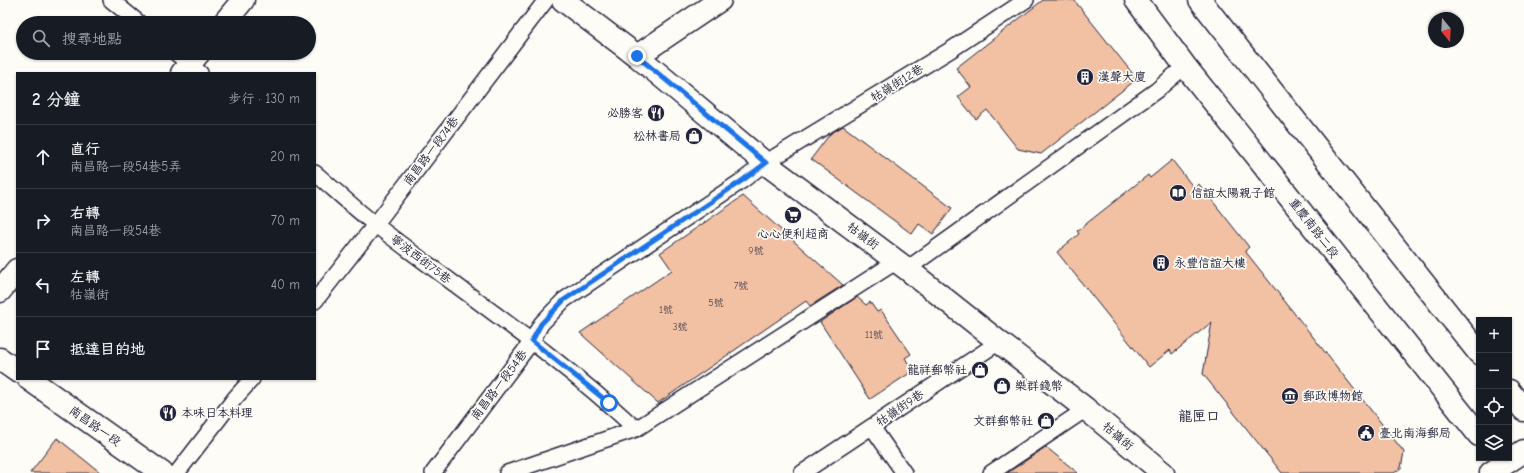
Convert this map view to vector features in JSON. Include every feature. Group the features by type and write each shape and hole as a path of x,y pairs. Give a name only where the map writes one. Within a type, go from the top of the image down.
{"street":[{"path":"230,16 243,0"},
{"name":"牯嶺街","path":"563,0 637,56 766,163 902,265 1086,409 1163,473"},
{"path":"637,56 720,0"},
{"name":"重慶南路二段","path":"1136,0 1184,66 1476,431"},
{"path":"1200,0 1476,349"},
{"path":"0,291 16,271"},
{"path":"0,359 16,370"},
{"name":"南昌路一段","path":"30,380 162,473"},
{"path":"1512,395 1524,410"},
{"path":"1501,467 1524,451"}],"lane":[{"path":"111,0 130,16"},
{"name":"南昌路一段74巷","path":"316,300 375,225 546,0"},
{"name":"牯嶺街12巷","path":"766,163 952,49 1026,0"},
{"path":"507,473 636,429 902,265 1157,90 1184,66"},
{"name":"南昌路一段54巷","path":"433,473 532,341 541,324 564,300 766,163"},
{"name":"寧波西街75巷","path":"316,173 375,225 532,341 609,403 636,429"},
{"name":"牯嶺街9巷","path":"802,473 999,342"},
{"path":"177,473 235,398 251,380"},
{"path":"991,473 1086,409"},
{"path":"872,427 904,473"}],"building":[{"name":"漢聲大廈","path":"1043,0 1074,0 1137,79 1041,154 1018,149 987,110 976,119 958,97 971,87 956,68"},
{"path":"843,126 952,208 933,234 919,224 912,234 811,159 830,134"},
{"path":"1172,160 1194,188 1199,184 1249,247 1245,251 1404,452 1401,468 1394,473 1282,473 1203,374 1212,322 1172,354 1170,350 1149,367 1057,252 1079,234 1077,231 1148,175 1150,178"},
{"path":"743,196 843,285 810,306 806,301 658,403 580,333 672,270 660,253"},
{"path":"857,297 866,305 870,302 877,312 881,310 911,354 905,358 913,371 870,399 820,322"},
{"path":"57,438 101,473 30,473"},
{"path":"1046,447 1078,473 1007,473"}],"place":[{"name":"漢聲大廈","path":"1085,77"},
{"name":"必勝客","path":"656,113"},
{"name":"松林書局","path":"694,136"},
{"name":"信誼太陽親子館","path":"1178,193"},
{"name":"心心便利超商","path":"793,215"},
{"name":"永豐信誼大樓","path":"1161,263"},
{"name":"龍祥郵幣社","path":"980,370"},
{"name":"樂群錢幣","path":"1002,386"},
{"name":"郵政博物館","path":"1290,396"},
{"name":"本味日本料理","path":"168,413"},
{"name":"文群郵幣社","path":"1046,421"},
{"name":"臺北南海郵局","path":"1366,433"}],"district":[{"name":"龍匣口","path":"1199,416"}],"route":[{"path":"609,403 532,341 541,324 564,300 766,163 637,56"}]}
